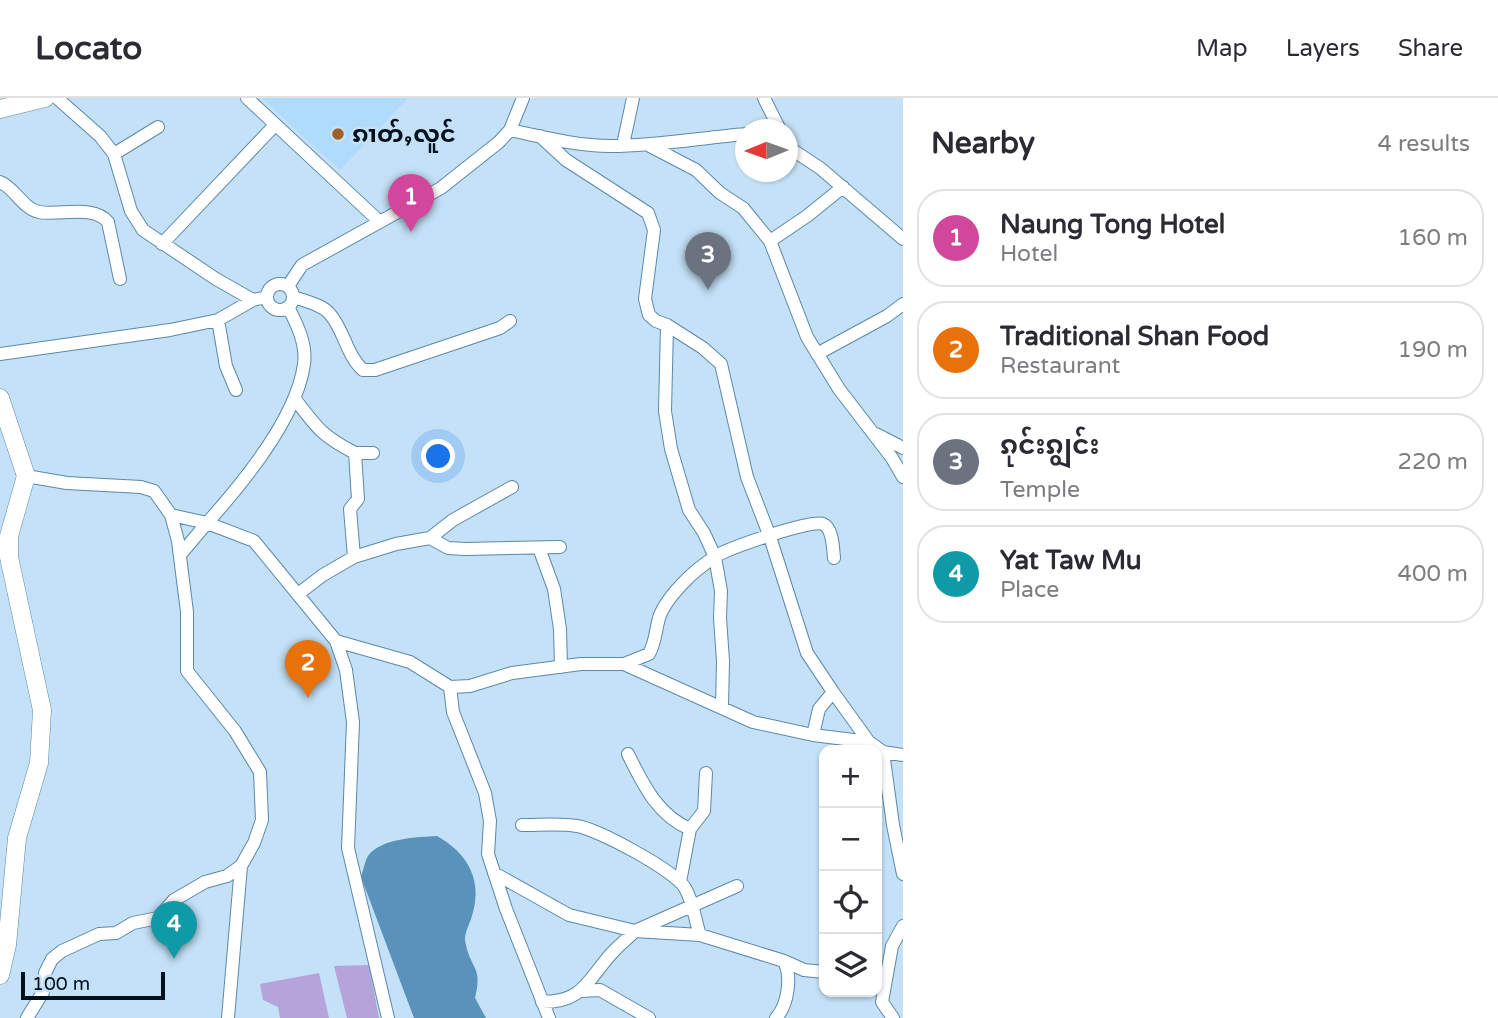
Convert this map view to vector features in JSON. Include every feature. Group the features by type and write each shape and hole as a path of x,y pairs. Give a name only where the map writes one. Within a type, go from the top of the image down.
{"highway":[{"path":"0,108 45,98"},
{"path":"0,398 26,476 9,536 9,557 42,710 39,763 18,838 7,945 0,975"}],"street":[{"path":"57,98 100,136 114,154 131,211 143,230 253,300"},
{"path":"247,98 380,222"},
{"path":"180,555 249,476 295,399 305,362 290,297 281,283 268,291 267,297 273,308 281,310 290,297 302,265 441,188 499,142 510,130 523,98"},
{"path":"622,145 633,98"},
{"path":"764,98 774,119"},
{"path":"162,244 275,125"},
{"path":"114,154 158,127"},
{"path":"510,130 560,141 622,145 648,145 735,135"},
{"path":"540,136 566,160 648,213 654,230 645,299 649,314 656,321 703,348 722,364 747,477 770,537 807,653 869,742 883,752 903,755"},
{"path":"648,145 696,170 720,193 743,208 769,241 807,337 838,389 903,477"},
{"path":"798,154 820,168 902,235"},
{"path":"0,182 6,184 29,207 38,212 91,213 103,216 108,222 120,279"},
{"path":"769,241 807,216 843,187"},
{"path":"0,354 170,330 218,320 253,300 267,297"},
{"path":"290,297 330,313 354,362 363,370 374,370 500,328 510,321"},
{"path":"817,354 887,316 903,304"},
{"path":"218,320 226,366 236,390"},
{"path":"667,325 665,411 671,449 689,510 715,557 720,591 722,706"},
{"path":"295,399 330,440 355,453 373,453"},
{"path":"872,432 903,448"},
{"path":"354,557 350,509 358,499 355,453"},
{"path":"26,476 67,483 141,487 154,491 171,515 180,555 187,611 187,671 235,731 260,772 262,820 254,843 241,866 228,876 205,882 174,900 158,918 134,923 116,933 99,934 62,951 52,960 45,973 43,992 27,1018"},
{"path":"298,594 354,557 396,544 430,538 453,520 512,487"},
{"path":"171,515 207,523 254,541 336,641 346,670 353,722 348,848 388,1018"},
{"path":"336,641 410,662 450,687 470,686 512,673 624,664 649,654 656,640 659,617 663,609 687,579 715,557 744,543 822,523 827,526 831,535 834,558"},
{"path":"0,561 9,536"},
{"path":"430,538 447,548 560,547"},
{"path":"539,548 554,589 560,629 561,667"},
{"path":"624,664 753,722 813,735 869,742"},
{"path":"450,687 453,712 485,793 490,821 488,854 506,909 549,1018"},
{"path":"813,735 820,709 833,692"},
{"path":"883,752 898,822 903,874"},
{"path":"628,754 657,806 675,823 690,829"},
{"path":"680,882 690,829 704,811 706,773"},
{"path":"522,825 578,826 629,847 641,857 670,872 685,887 700,935"},
{"path":"228,1018 241,866"},
{"path":"494,873 569,915 635,931 700,935 804,970 819,972"},
{"path":"542,1002 560,1002 577,995 635,931 737,886"},
{"path":"893,1018 882,1002 892,946 903,926"},
{"path":"882,953 892,946"},
{"path":"779,1016 789,981 788,969 783,961"},
{"path":"581,991 600,990 649,1018"}],"shaded area":[{"name":"ၵၢတ်ႇလူင်","path":"262,98 408,98 340,170"},
{"path":"437,836 458,851 471,870 474,881 475,906 465,941 477,974 475,998 486,1018 414,1018 361,877 368,856 382,845"},
{"path":"369,965 379,1018 347,1018 334,966"},
{"path":"319,973 329,1018 280,1018 278,1007 263,1000 260,984"}],"place":[{"name":"ၵၢတ်ႇလူင်","path":"338,134"},
{"name":"Naung Tong Hotel","path":"411,232"},
{"name":"ၵုင်းၵျွင်း","path":"708,290"},
{"name":"Traditional Shan Food","path":"308,698"},
{"name":"Yat Taw Mu","path":"174,959"}]}
